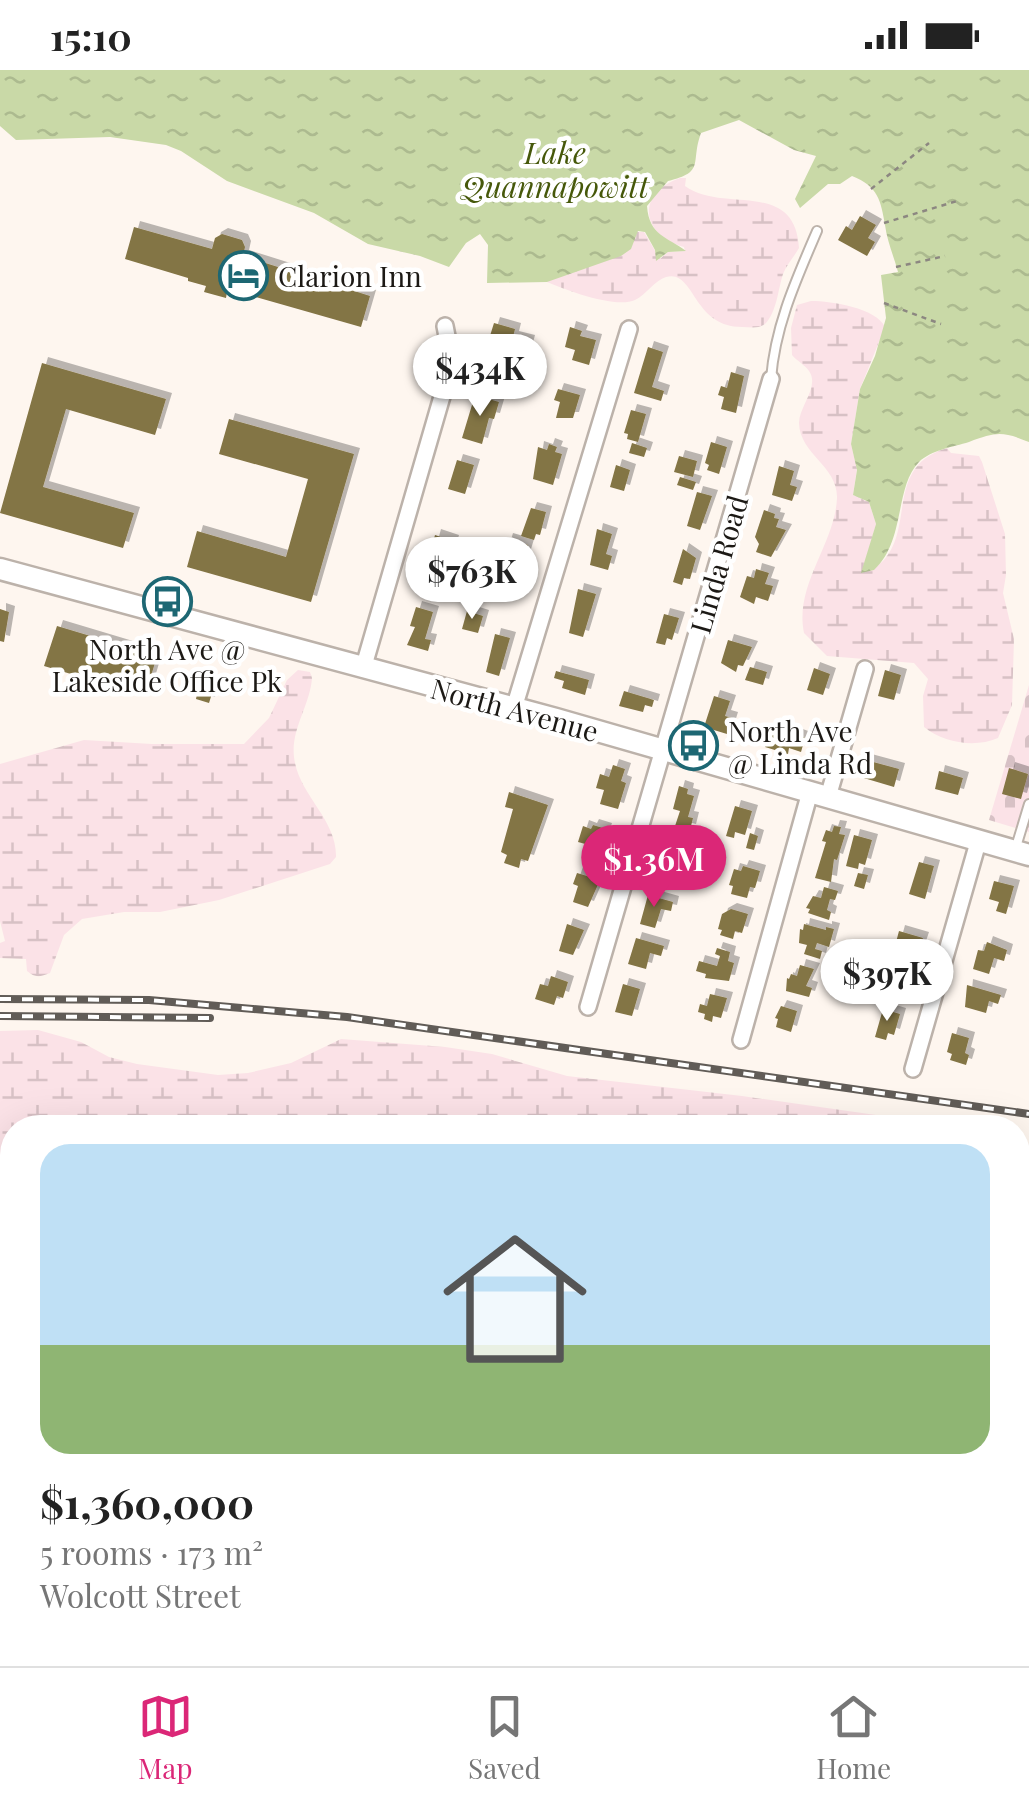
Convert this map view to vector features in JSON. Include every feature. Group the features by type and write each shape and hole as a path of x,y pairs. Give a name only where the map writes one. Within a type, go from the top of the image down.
{"street":[{"path":"363,669 452,362 445,326"},
{"path":"514,708 629,330"},
{"name":"Linda Road","path":"588,1007 772,380"},
{"name":"North Avenue","path":"0,569 664,749 1022,853"},
{"path":"741,1040 819,794 865,668"},
{"path":"914,1069 979,840"}],"lane":[{"path":"772,380 774,347 784,309 817,230"},
{"path":"1022,853 1029,804"}],"path":[{"path":"871,189 929,143"},
{"path":"884,223 957,201"},
{"path":"896,266 945,256"},
{"path":"884,303 941,324"}],"green space":[{"path":"686,178 685,186 701,194 771,205 785,213 795,226 799,248 783,274 772,313 762,326 726,325 713,318 676,277 662,279 639,298 627,302 591,297 547,282 621,253 637,232 644,232 660,259 668,252 685,251 659,233 649,214 656,193"},
{"path":"811,301 863,310 885,327 860,389 851,444 857,469 853,495 869,502 876,524 862,573 881,563 892,547 915,468 947,448 951,453 979,456 982,462 1005,534 1003,593 1014,639 1012,705 998,738 970,743 932,732 924,727 923,696 928,679 914,663 827,656 804,633 805,598 830,532 837,498 832,477 806,444 799,423 812,377 792,355 791,328 797,305"},
{"path":"298,670 310,672 312,678 294,741 295,763 304,787 331,832 336,857 330,864 219,900 160,912 124,912 82,919 64,935 50,973 43,975 27,971 26,959 0,958 0,943 5,941 0,921 0,764 84,740 244,744 269,718 287,680"},
{"path":"1029,685 1029,832 989,820"},
{"path":"38,1030 137,1064 218,1075 291,1063 341,1039 445,1047 492,1054 567,1076 876,1115 0,1115 0,1031"}],"water":[{"name":"Lake Quannapowitt","path":"0,70 1029,70 1029,442 993,435 924,458 911,473 884,558 874,570 861,573 876,524 869,502 853,495 857,470 851,444 860,389 886,318 881,275 898,272 882,209 873,190 852,176 840,184 828,184 800,208 795,199 816,156 794,150 739,120 701,133 692,170 668,181 647,206 655,230 686,251 668,252 656,261 645,232 638,231 631,249 621,256 547,282 487,283 488,245 480,234 466,243 449,267 368,244 314,213 227,181 166,145 110,137 16,140 0,126"}],"building":[{"path":"860,216 876,225 868,238 875,242 867,256 838,240 846,226 852,230"},
{"name":"Clarion Inn","path":"134,227 212,249 215,238 222,234 242,240 243,256 370,296 361,327 245,294 244,297 227,292 226,298 204,292 206,286 188,278 125,259"},
{"path":"494,323 515,329 513,337 529,341 525,356 509,352 510,346 489,339"},
{"path":"570,327 582,331 580,336 596,340 589,365 572,360 575,350 565,347"},
{"path":"648,347 663,352 652,387 664,391 661,401 634,393"},
{"path":"42,363 166,399 155,435 66,409 43,487 134,513 123,548 0,513"},
{"path":"731,372 744,376 736,413 721,409 724,397 718,395 721,386 727,388"},
{"path":"558,389 580,395 573,418 556,418 560,402 554,400"},
{"path":"475,395 499,402 494,419 489,418 482,444 462,438"},
{"path":"631,410 646,414 638,442 627,439 628,434 624,433"},
{"path":"229,419 354,454 311,602 187,567 197,531 286,557 308,479 219,454"},
{"path":"711,442 727,447 719,474 707,470 709,465 705,463"},
{"path":"632,443 647,448 644,457 629,453"},
{"path":"549,444 562,454 553,485 533,479 538,447 547,450"},
{"path":"679,456 697,461 693,477 674,472"},
{"path":"457,460 474,465 465,494 448,489"},
{"path":"616,465 630,470 624,491 610,487"},
{"path":"779,466 794,471 790,485 797,487 792,501 772,495"},
{"path":"680,477 696,482 693,490 677,485"},
{"path":"697,492 712,496 700,530 687,526"},
{"path":"531,508 546,512 540,535 536,534 534,540 521,536"},
{"path":"764,510 779,519 776,527 786,530 771,557 756,552 759,544 755,537"},
{"path":"597,529 612,534 606,554 612,556 608,570 590,565"},
{"path":"435,535 453,541 450,551 457,553 453,568 446,566 442,581 424,576"},
{"path":"507,539 528,545 525,555 504,549"},
{"path":"683,549 696,558 690,579 684,578 682,585 673,582"},
{"path":"756,569 769,573 765,584 773,586 768,601 756,597 754,604 740,597 747,576 754,578"},
{"path":"513,571 527,575 521,596 507,592"},
{"path":"578,589 596,594 583,637 569,633"},
{"path":"416,607 433,612 425,639 431,640 428,651 407,645 415,627 410,626"},
{"path":"0,609 9,612 4,642 0,641"},
{"path":"467,611 483,616 478,633 462,629"},
{"path":"664,614 679,618 672,640 667,638 665,645 656,643"},
{"path":"57,626 157,656 145,696 44,666"},
{"path":"495,634 510,638 499,676 486,672"},
{"path":"728,640 752,647 736,672 721,663"},
{"path":"750,667 767,672 763,685 745,680"},
{"path":"814,668 830,674 823,695 807,690"},
{"path":"885,670 901,675 894,700 878,696"},
{"path":"556,671 589,680 585,695 562,688 564,681 554,678"},
{"path":"194,678 215,684 209,703 196,699 197,694 190,692"},
{"path":"624,691 654,700 652,707 645,705 643,712 619,706"},
{"path":"714,696 730,701 725,716 732,718 727,734 704,727"},
{"path":"770,732 792,739 794,734 805,738 801,752 789,748 788,754 765,747"},
{"path":"862,759 899,769 894,787 857,776"},
{"path":"613,765 625,769 621,781 626,783 618,809 600,804 604,790 596,788 600,774 609,777"},
{"path":"1009,768 1028,774 1021,799 1002,794"},
{"path":"939,771 963,778 958,795 935,789"},
{"path":"679,786 694,796 688,817 693,818 690,830 675,826 680,811 673,809"},
{"path":"509,792 548,805 528,861 521,859 519,868 504,863 507,855 501,852 513,809 505,807"},
{"path":"735,806 752,811 745,835 735,832 734,838 726,836"},
{"path":"593,825 606,829 604,835 608,837 601,860 587,851 589,845 578,842 583,826 591,829"},
{"path":"834,826 841,827 839,834 845,835 837,860 834,859 831,882 815,878 826,830 832,832"},
{"path":"750,833 758,836 754,850 746,848"},
{"path":"854,835 872,840 865,865 859,863 858,869 846,866"},
{"path":"662,845 679,849 673,869 677,870 675,878 662,875 665,866 657,864"},
{"path":"919,862 934,866 925,899 909,894"},
{"path":"743,866 760,871 747,898 731,894 733,886 729,885 734,869 741,871"},
{"path":"577,873 600,880 588,907 573,902"},
{"path":"858,873 868,875 864,889 854,886"},
{"path":"994,881 1014,886 1006,914 996,911 999,902 989,899"},
{"path":"824,887 838,891 835,900 830,899 829,920 808,913 810,909 806,908 813,896 821,898"},
{"path":"648,895 673,902 671,911 661,909 655,928 640,924"},
{"path":"731,909 748,914 742,933 735,931 733,939 720,935 722,930 718,929 722,914"},
{"path":"567,924 584,930 573,955 559,951"},
{"path":"804,924 834,929 829,947 817,943 815,949 822,951 820,959 804,954 807,945 799,943"},
{"path":"899,931 923,938 918,953 895,946"},
{"path":"636,938 664,946 661,956 650,953 646,969 628,964"},
{"path":"987,942 1007,950 1004,961 994,958 989,974 973,969 978,950 984,951"},
{"path":"717,948 730,952 728,961 734,963 729,981 705,978 706,974 696,971 699,961 717,966"},
{"path":"800,965 814,969 806,986 812,988 809,997 786,991 787,978 791,974 797,976"},
{"path":"891,966 904,970 903,975 909,977 903,999 887,995"},
{"path":"551,976 568,982 563,998 557,996 554,1005 535,999 540,984 548,986"},
{"path":"623,984 640,989 632,1016 615,1012"},
{"path":"967,985 1001,995 998,1004 989,1001 986,1013 965,1007"},
{"path":"710,994 727,998 721,1018 713,1016 712,1022 698,1012 700,1004 707,1006"},
{"path":"781,1006 797,1011 791,1032 776,1027 775,1018"},
{"path":"883,1009 900,1014 894,1035 888,1033 886,1040 875,1037"},
{"path":"952,1033 969,1038 966,1065 950,1060 952,1054 947,1052"}],"railway":[{"path":"0,999 149,1000 347,1017 1029,1114"},
{"path":"0,1016 210,1018"}],"place":[{"name":"Clarion Inn","path":"243,275"},
{"name":"North Ave @ Lakeside Office Pk","path":"167,601"},
{"name":"North Ave @ Linda Rd","path":"693,746"}]}
